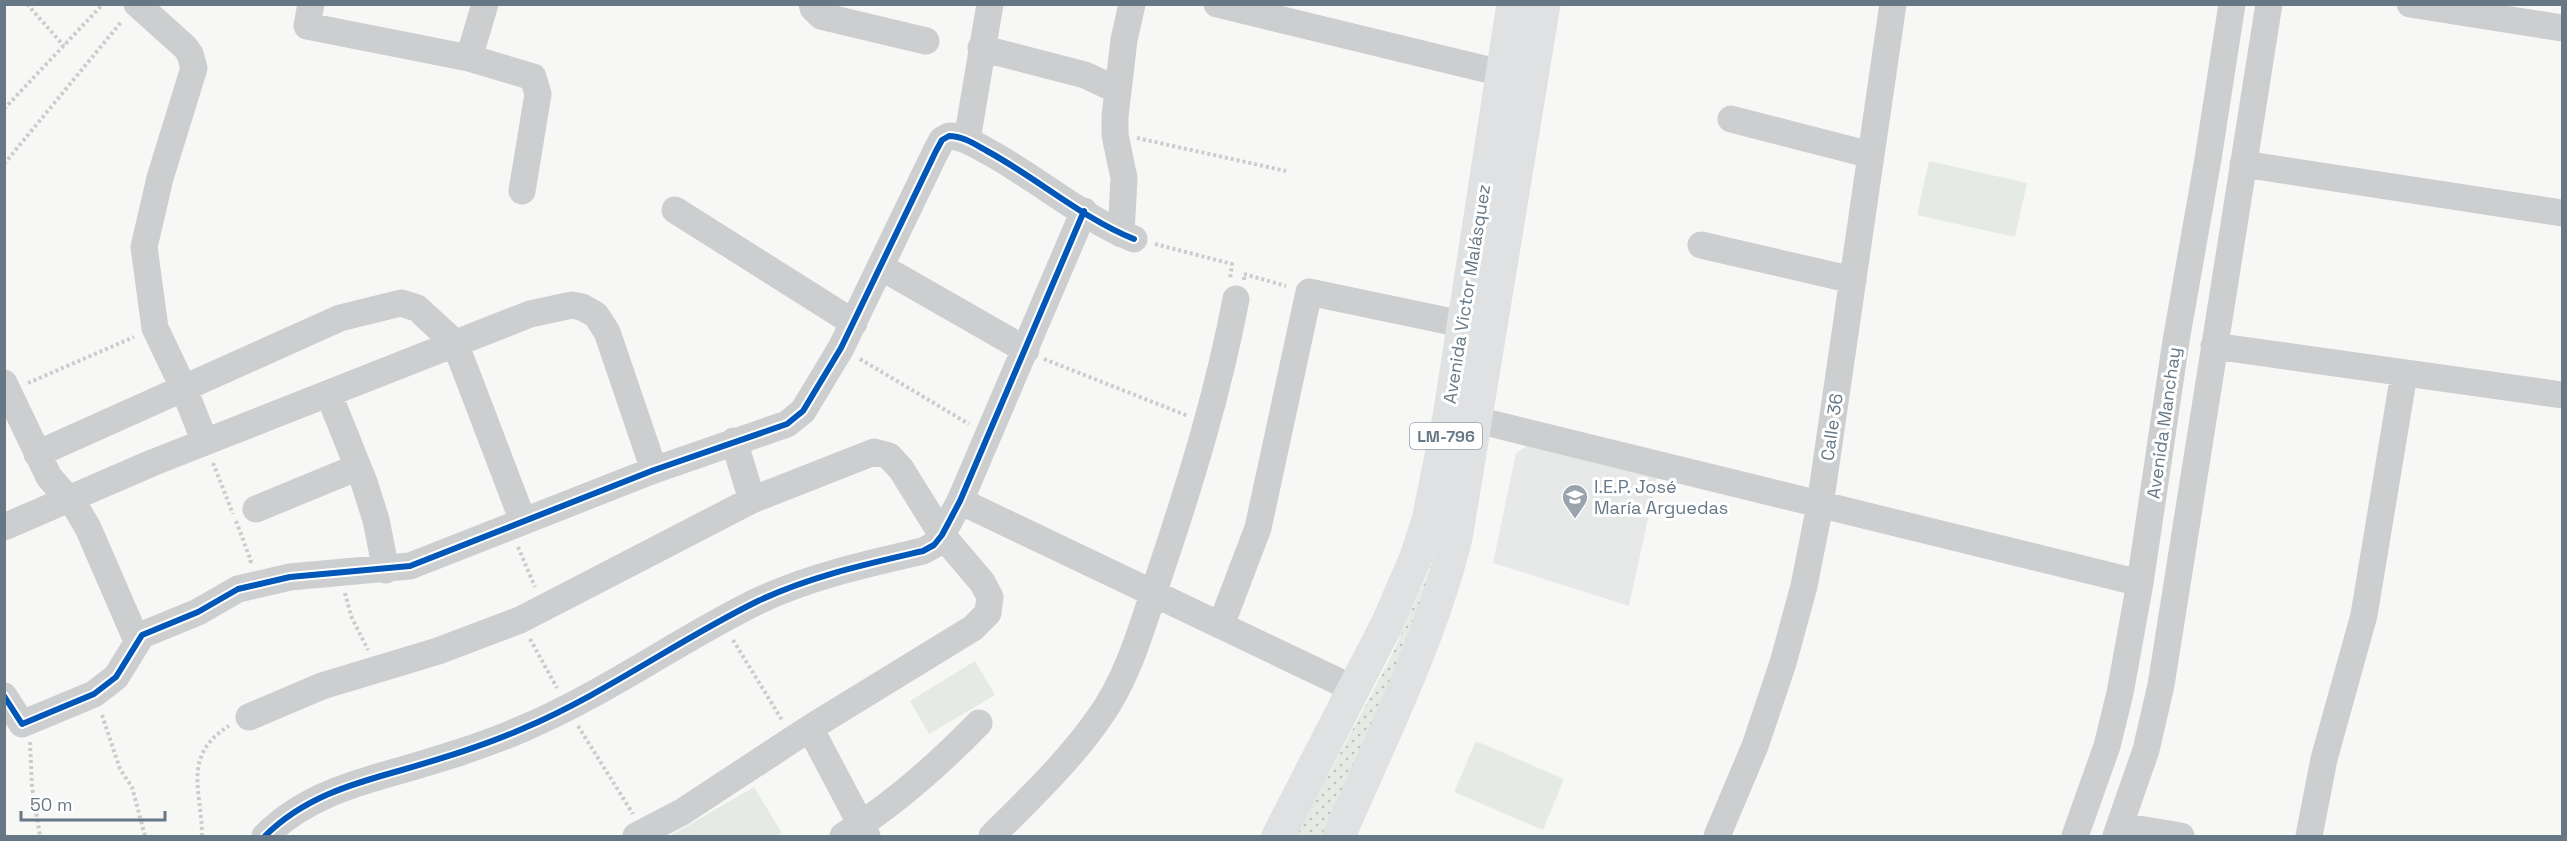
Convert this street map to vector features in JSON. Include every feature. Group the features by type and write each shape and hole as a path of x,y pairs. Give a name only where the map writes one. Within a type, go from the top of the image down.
{"main road":[{"name":"Avenida Victor Malásquez","path":"1278,837 1403,590 1428,520 1449,417 1513,4"},
{"name":"Avenida Victor Malásquez","path":"1339,837 1421,645 1441,591 1456,538 1544,4"}],"street":[{"path":"311,4 307,26 469,58 534,76 538,94 522,191"},
{"path":"469,58 485,4"},
{"path":"812,4 821,16 926,41"},
{"path":"967,140 990,4"},
{"path":"1128,236 1124,178 1115,135 1117,90 1132,4"},
{"path":"1217,4 1501,73"},
{"name":"Calle 36","path":"1717,837 1755,746 1783,663 1804,586 1820,505 1893,4"},
{"name":"Avenida Manchay","path":"2075,837 2095,784 2115,719 2140,583 2176,341 2232,4"},
{"path":"2181,837 2118,831 2146,750 2161,685 2269,4"},
{"path":"2410,4 2562,28"},
{"path":"131,11 185,47 190,54 194,68 160,178 144,247 155,328 184,389 205,442"},
{"path":"981,48 1085,75 1117,90"},
{"path":"1731,119 1871,154"},
{"path":"4,696 22,724 94,694 116,677 137,641 153,630 189,616 238,589 290,577 386,570 429,560 519,529 654,470 787,424 796,418 814,394 854,323 942,140 954,136 967,140 1020,169 1084,211 1128,236"},
{"path":"2244,164 2562,213"},
{"path":"675,210 854,323"},
{"path":"265,837 301,807 330,791 480,747 542,721 721,620 802,582 923,550 934,545 942,535 960,501 1033,354 1084,211"},
{"path":"1701,245 1853,280"},
{"path":"881,267 1033,354"},
{"path":"992,837 1099,719 1125,670 1153,595 1213,408 1236,290"},
{"path":"1221,625 1258,528 1309,292 1462,324"},
{"path":"37,454 340,318 401,303 417,308 455,343 519,529"},
{"path":"4,527 205,442 455,343 530,314 572,305 589,311 601,321 607,332 654,470"},
{"path":"2214,346 2562,395"},
{"path":"2309,837 2324,759 2364,615 2404,374"},
{"path":"13,385 37,454 49,477 88,528 137,641"},
{"path":"329,394 376,520 386,570"},
{"path":"1477,420 2140,583"},
{"path":"734,441 752,500"},
{"path":"249,717 322,686 438,651 520,620 752,500 788,488 845,462 874,452 882,453 895,461 942,535 982,582 990,597 988,613 973,628 802,733 682,812 636,828"},
{"path":"256,509 358,467"},
{"path":"960,501 1354,689"},
{"path":"802,733 857,833 943,759 979,723"}],"path":[{"path":"27,4 64,46"},
{"path":"4,109 102,4"},
{"path":"4,164 131,11"},
{"path":"1126,136 1286,171"},
{"path":"1128,236 1232,264 1236,290"},
{"path":"1236,290 1244,274 1286,286"},
{"path":"13,385 136,336"},
{"path":"1033,354 1195,419"},
{"path":"857,358 975,428"},
{"path":"223,489 251,561"},
{"path":"519,529 539,596"},
{"path":"342,572 346,601 369,655 372,671"},
{"path":"721,620 802,733"},
{"path":"525,631 557,689"},
{"path":"101,713 120,769 132,787 145,837"},
{"path":"202,837 202,814 196,784 201,757 207,744 218,732 249,717"},
{"path":"575,722 636,828"},
{"path":"32,747 32,787 40,837"}],"shaded area":[{"path":"1929,161 2027,183 2015,237 1917,215"},
{"name":"I.E.P. José María Arguedas","path":"1529,445 1657,477 1629,606 1493,563 1516,453"},
{"path":"1447,517 1437,574 1329,836 1296,836 1390,659 1429,571"},
{"path":"975,661 995,695 929,734 910,701"},
{"path":"1476,741 1564,779 1543,830 1454,792"},
{"path":"754,787 782,833 776,836 670,836"}],"cycle path":[{"path":"4,696 22,724 94,694 116,677 142,635 198,612 238,589 290,577 410,566 654,470 787,424 803,411 841,348 936,151 942,140 949,136 964,139 978,146 1096,220 1134,239"},
{"path":"265,836 295,812 329,794 478,746 553,715 728,616 778,592 839,572 923,551 934,545 942,535 960,501 1084,211"}],"place":[{"name":"I.E.P. José María Arguedas","path":"1575,520"}]}
